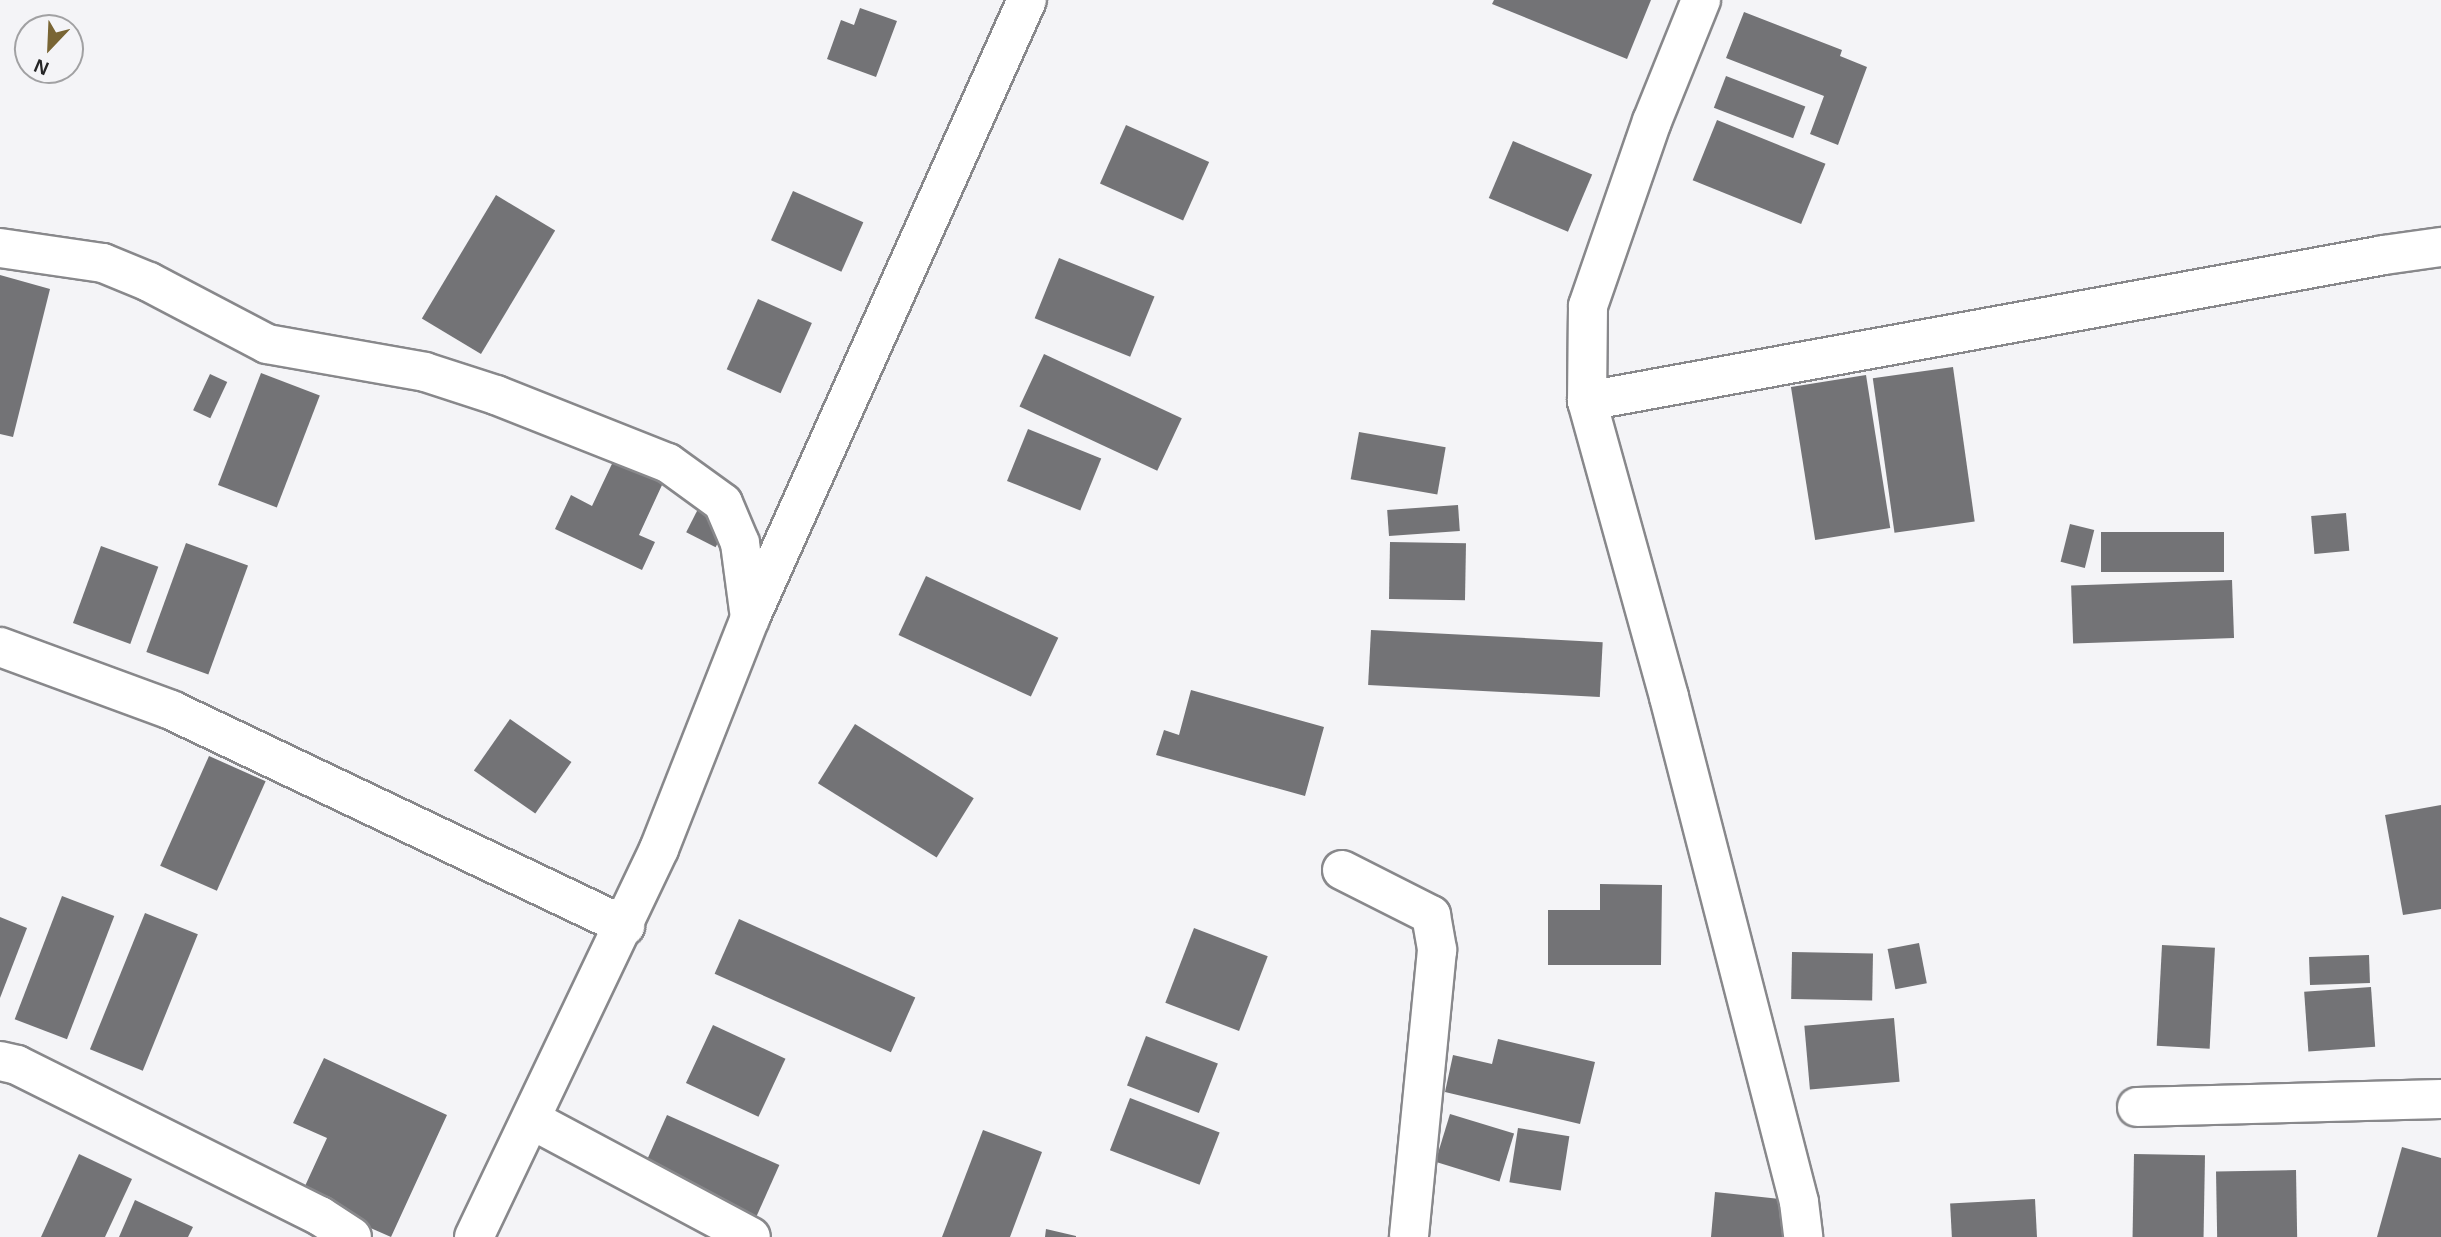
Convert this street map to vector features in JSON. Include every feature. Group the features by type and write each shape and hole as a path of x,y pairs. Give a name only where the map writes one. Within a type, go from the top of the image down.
{"street":[{"path":"474,1237 625,926 659,849 750,618 1027,0"},
{"path":"1702,0 1652,121 1588,306 1587,401 1673,711 1799,1202 1803,1237"},
{"path":"1587,401 2384,255 2441,247"},
{"path":"0,248 103,263 149,282 267,344 425,372 496,395 667,463 723,503 740,543 750,618"},
{"path":"0,647 171,710 625,926"},
{"path":"1342,870 1431,915 1437,950 1409,1237"},
{"path":"0,1061 17,1065 320,1216 352,1237"},
{"path":"2137,1107 2441,1099"},
{"path":"532,1120 751,1237"}],"building":[{"path":"1494,0 1651,0 1627,59 1492,4"},
{"path":"860,8 897,21 876,77 827,59 841,20 854,25"},
{"path":"1744,12 1842,50 1840,56 1867,67 1838,145 1810,134 1824,96 1726,58"},
{"path":"1726,76 1805,106 1793,138 1714,108"},
{"path":"1717,120 1825,164 1801,224 1693,180"},
{"path":"1126,125 1209,162 1183,220 1100,183"},
{"path":"1513,141 1592,175 1568,232 1489,198"},
{"path":"793,191 863,222 841,272 771,240"},
{"path":"496,195 555,231 481,354 422,318"},
{"path":"1059,258 1154,297 1130,357 1035,318"},
{"path":"0,275 50,289 13,437 0,434"},
{"path":"758,299 812,323 781,393 727,369"},
{"path":"1044,354 1182,418 1157,471 1019,407"},
{"path":"1953,367 1975,521 1894,533 1873,378"},
{"path":"261,373 320,396 277,508 218,485"},
{"path":"210,374 227,382 210,418 193,410"},
{"path":"1866,375 1890,528 1815,540 1791,387"},
{"path":"1028,429 1101,459 1080,511 1007,481"},
{"path":"1359,432 1446,447 1437,495 1351,479"},
{"path":"619,449 668,472 639,535 655,542 642,570 555,529 571,495 592,506"},
{"path":"1458,505 1460,531 1389,536 1387,510"},
{"path":"698,509 727,524 716,547 686,532"},
{"path":"2346,513 2349,551 2314,554 2311,516"},
{"path":"2070,524 2094,530 2085,568 2061,562"},
{"path":"2101,532 2224,532 2224,572 2101,572"},
{"path":"1390,542 1466,543 1465,600 1389,599"},
{"path":"186,543 248,566 208,675 146,652"},
{"path":"101,546 158,567 130,644 73,623"},
{"path":"926,576 1058,638 1031,697 899,635"},
{"path":"2232,580 2234,638 2073,644 2071,586"},
{"path":"1371,630 1603,642 1600,697 1368,685"},
{"path":"1191,690 1324,727 1305,796 1156,755 1164,730 1179,735"},
{"path":"510,719 571,762 535,814 474,771"},
{"path":"855,724 974,798 937,858 818,783"},
{"path":"209,756 266,781 217,891 160,866"},
{"path":"2441,805 2441,909 2403,915 2385,815"},
{"path":"1600,884 1662,885 1661,965 1548,965 1548,910 1600,910"},
{"path":"62,896 114,916 67,1039 15,1019"},
{"path":"145,913 198,934 143,1071 90,1049"},
{"path":"0,917 27,928 0,998"},
{"path":"739,919 915,998 891,1052 715,974"},
{"path":"1194,928 1268,956 1239,1031 1165,1003"},
{"path":"1919,943 1927,983 1895,989 1888,949"},
{"path":"2162,945 2215,948 2210,1049 2157,1046"},
{"path":"1792,952 1873,953 1872,1000 1791,999"},
{"path":"2369,955 2370,983 2310,985 2309,957"},
{"path":"2371,987 2375,1047 2308,1052 2304,992"},
{"path":"1894,1018 1900,1082 1810,1090 1804,1026"},
{"path":"713,1025 786,1059 758,1117 686,1083"},
{"path":"1146,1036 1218,1064 1199,1113 1127,1085"},
{"path":"1498,1039 1595,1062 1580,1124 1445,1092 1453,1055 1492,1064"},
{"path":"324,1058 447,1115 391,1237 300,1197 327,1138 293,1123"},
{"path":"1130,1098 1220,1132 1200,1185 1110,1150"},
{"path":"1450,1114 1514,1134 1499,1181 1435,1162"},
{"path":"667,1115 779,1165 755,1220 643,1170"},
{"path":"1518,1128 1569,1136 1561,1190 1509,1182"},
{"path":"983,1130 1042,1152 1010,1237 942,1237"},
{"path":"2402,1147 2441,1158 2441,1237 2377,1237"},
{"path":"79,1154 132,1179 105,1237 41,1237"},
{"path":"2134,1154 2205,1155 2204,1237 2133,1237"},
{"path":"2296,1170 2297,1237 2217,1237 2216,1171"},
{"path":"1715,1192 1790,1200 1787,1237 1711,1237"},
{"path":"2035,1199 2037,1237 1952,1237 1950,1203"},
{"path":"135,1200 193,1227 188,1237 119,1237"},
{"path":"1046,1229 1076,1236 1076,1237 1045,1237"}]}
